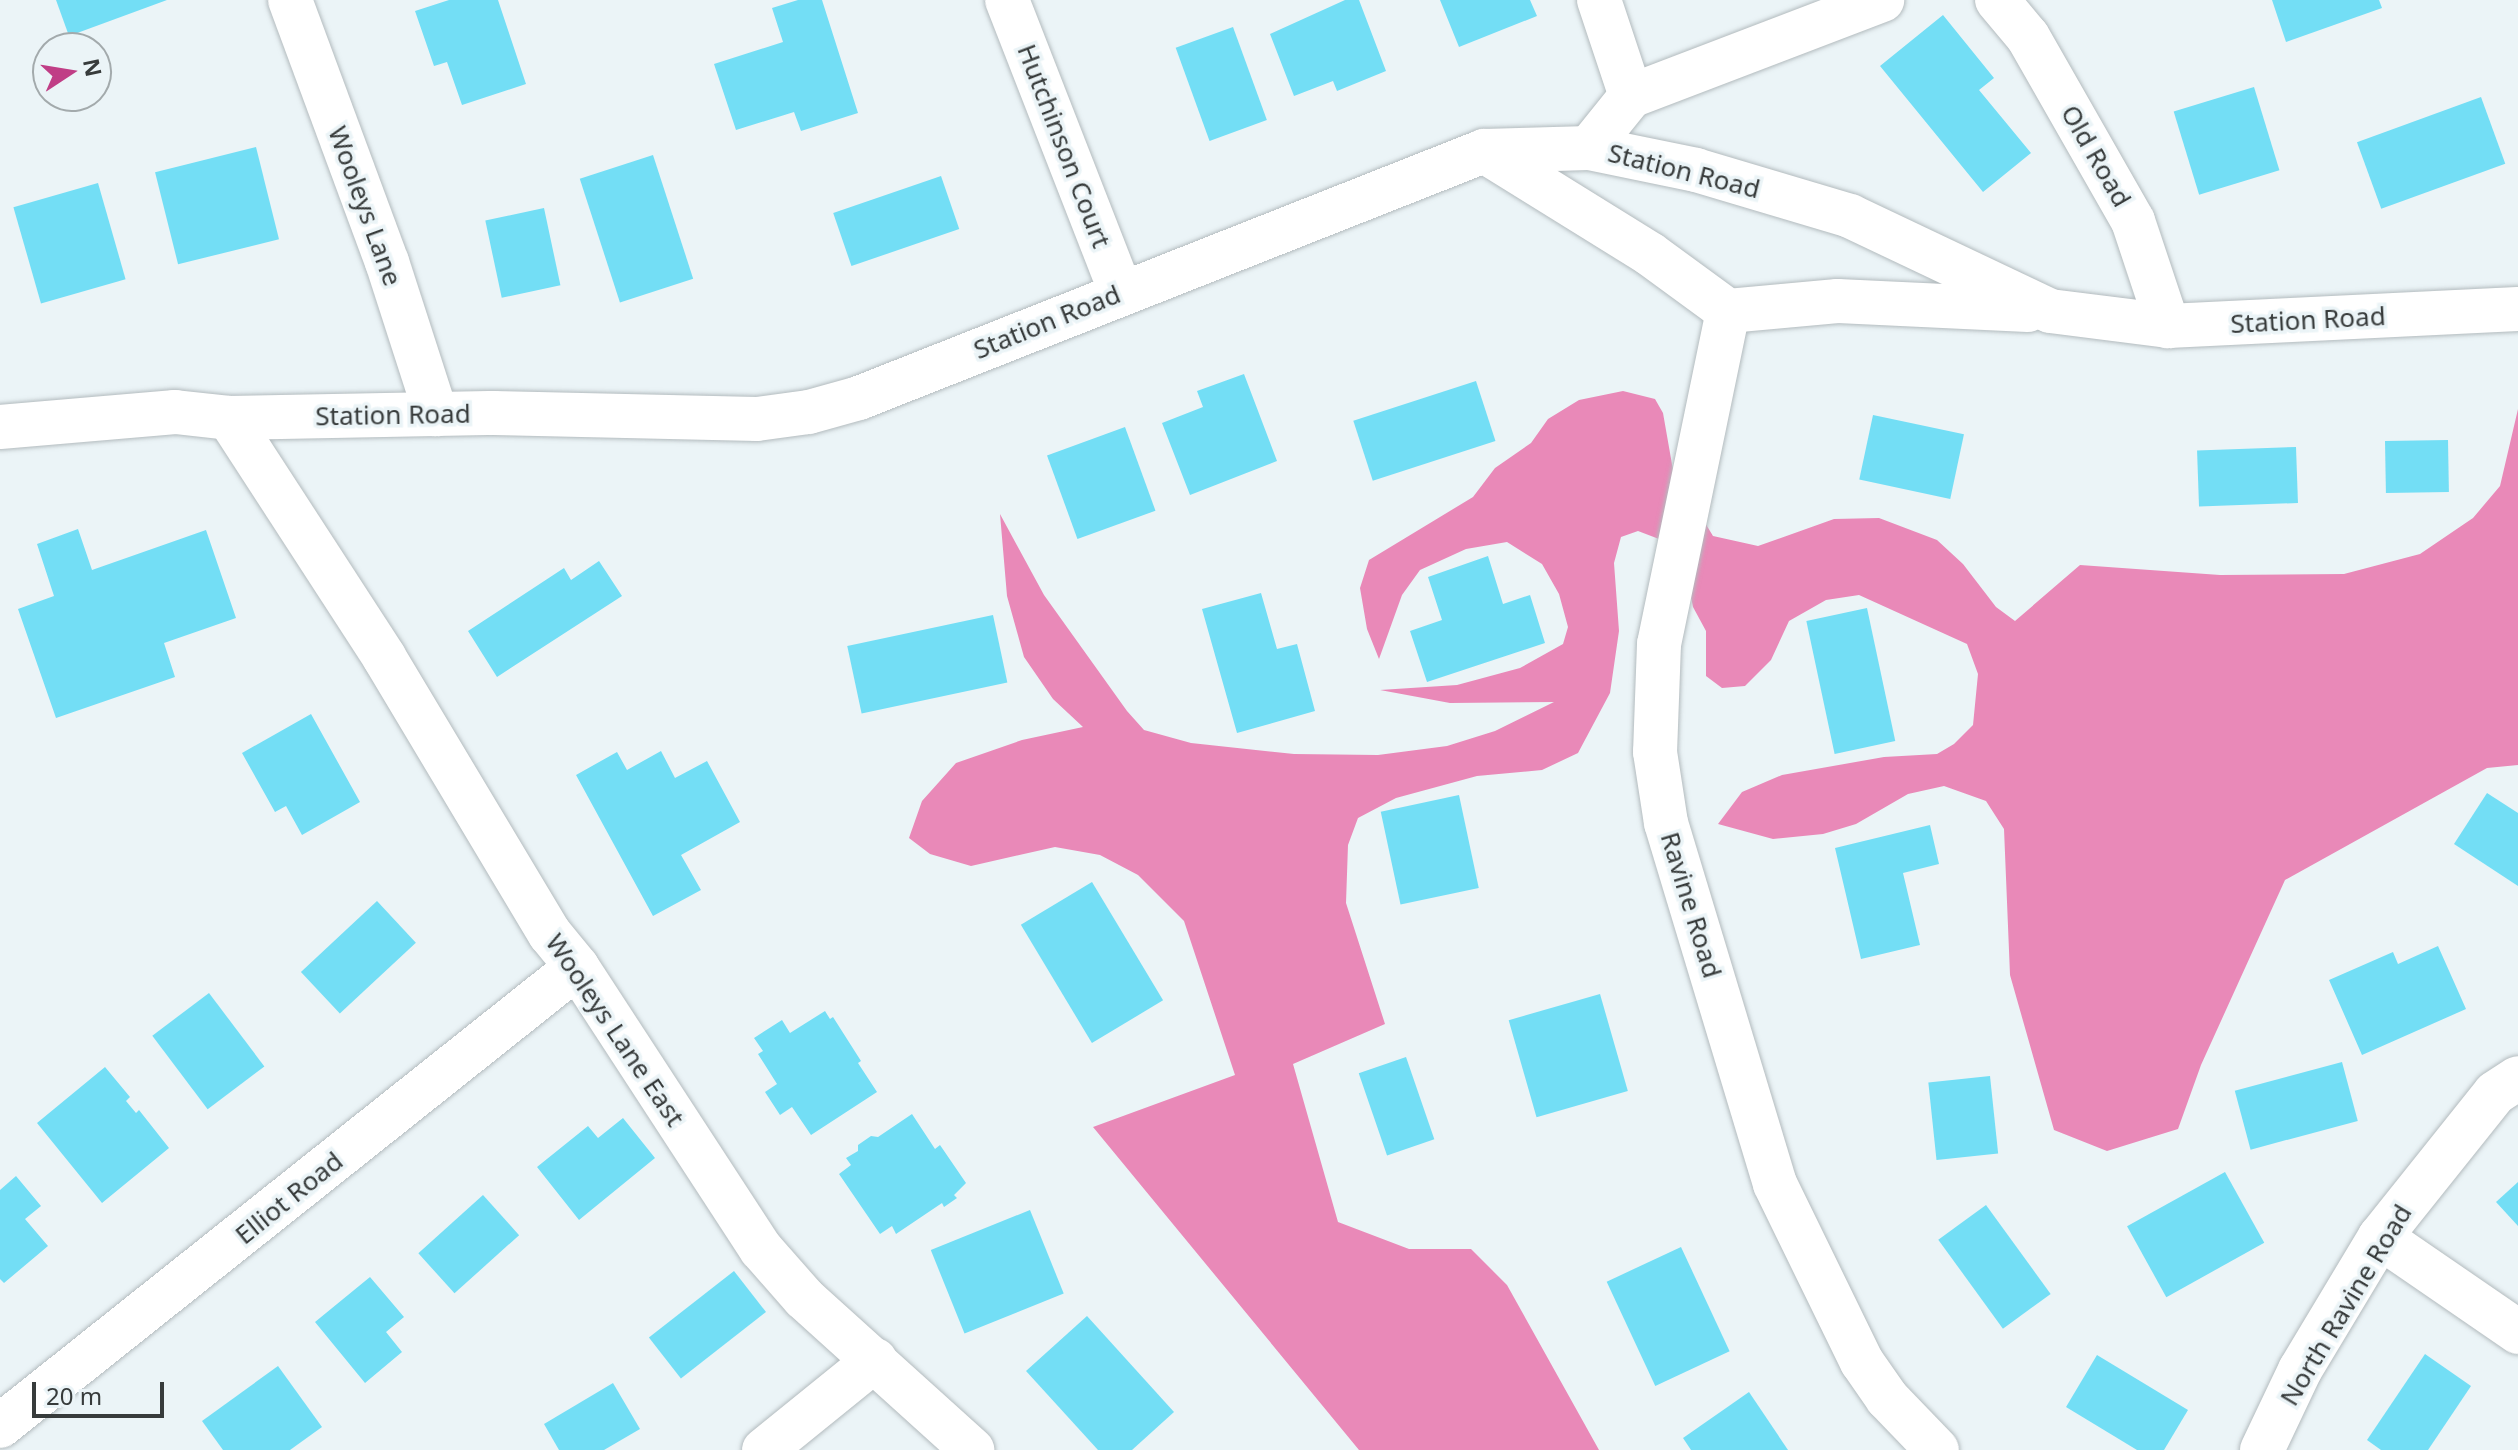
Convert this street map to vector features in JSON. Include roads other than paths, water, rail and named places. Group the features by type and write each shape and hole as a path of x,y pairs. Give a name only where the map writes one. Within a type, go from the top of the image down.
{"street":[{"name":"Wooleys Lane","path":"290,0 387,262 436,414"},
{"name":"Hutchinson Court","path":"1007,0 1121,292"},
{"path":"1599,0 1631,96"},
{"path":"1589,148 1631,96 1882,0"},
{"name":"Old Road","path":"1997,0 2028,37 2133,221 2168,326"},
{"name":"Station Road","path":"0,427 175,412 229,418 436,414 757,419 809,412 859,398 1484,151 1589,148 1696,170 1850,216 2050,311"},
{"path":"1484,151 1650,254 1728,311"},
{"name":"Station Road","path":"1728,311 1838,301 2050,311 2168,326 2518,309"},
{"name":"Ravine Road","path":"1728,311 1659,644 1655,752 1666,823 1775,1184 1862,1362 1887,1398 1937,1450"},
{"name":"Wooleys Lane East","path":"229,418 384,657 550,934 577,967 761,1249 804,1298 972,1450"},
{"name":"Elliot Road","path":"0,1426 577,967"},
{"name":"North Ravine Road","path":"2262,1450 2300,1370 2380,1237 2495,1093 2518,1078"},
{"path":"2380,1237 2518,1332"},
{"path":"764,1450 875,1360"}]}
